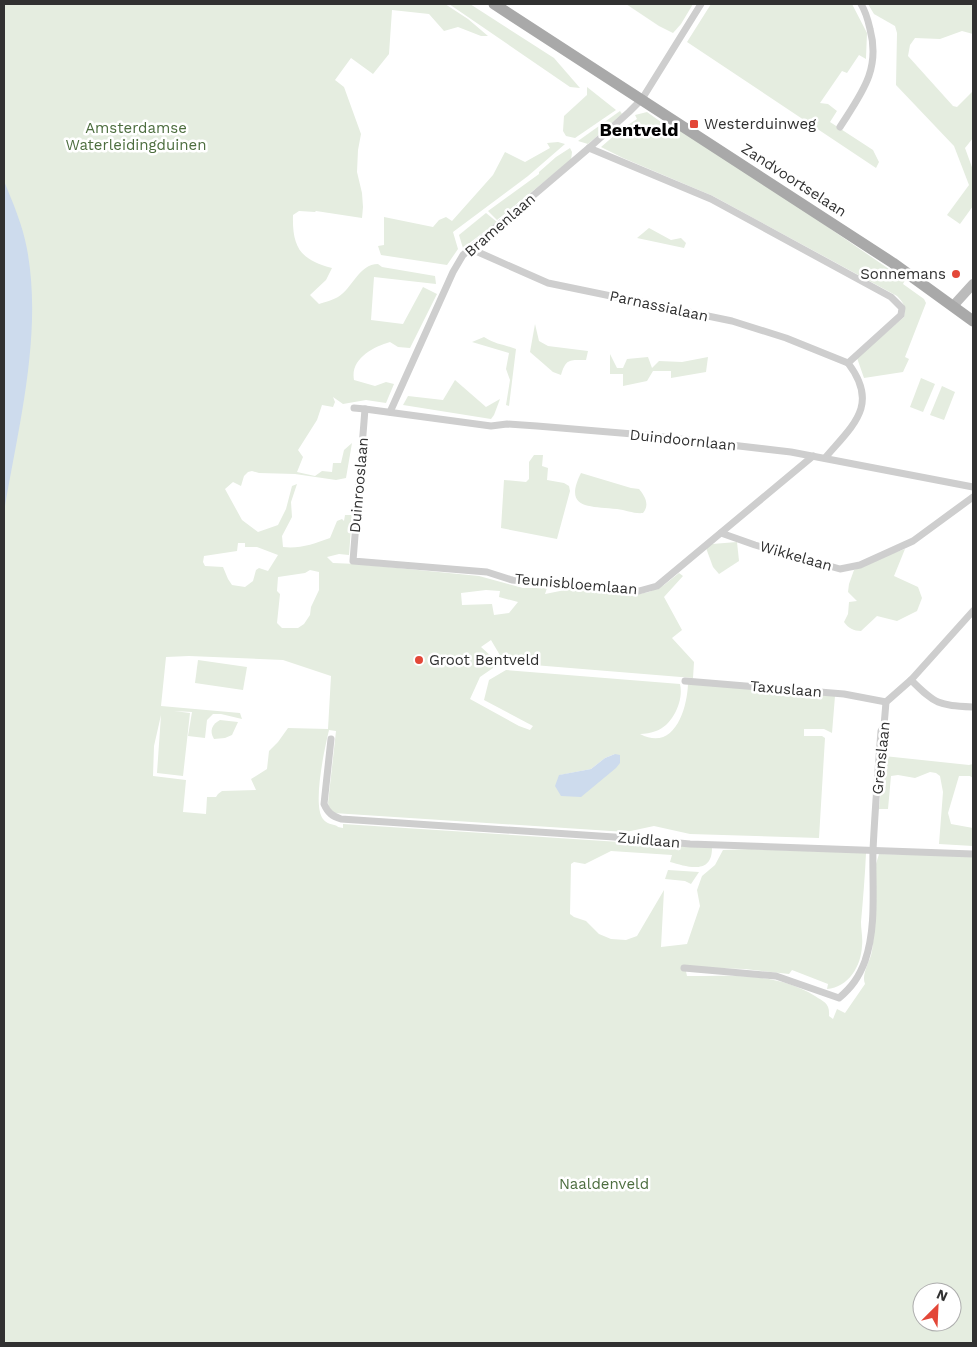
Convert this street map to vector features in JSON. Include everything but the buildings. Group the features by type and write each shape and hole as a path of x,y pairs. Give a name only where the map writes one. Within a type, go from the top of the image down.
{"main road":[{"name":"Zandvoortselaan","path":"494,4 885,257 973,321"}],"street":[{"path":"642,99 701,4"},
{"path":"840,127 864,89 874,57 873,42 866,12 861,4"},
{"name":"Bramenlaan","path":"390,412 453,272 463,255 589,148 642,99"},
{"path":"589,148 711,199 891,297 902,308 900,315 848,363 858,376 863,390 863,404 851,428 825,458"},
{"name":"Parnassialaan","path":"471,249 548,283 732,321 786,338 848,363"},
{"path":"953,306 973,284"},
{"path":"354,408 390,412"},
{"name":"Duinrooslaan","path":"353,561 365,409"},
{"name":"Duindoornlaan","path":"390,412 491,426 512,424 772,450 825,458 973,487"},
{"name":"Teunisbloemlaan","path":"353,561 487,572 512,580 618,591 639,591 656,586 813,456"},
{"name":"Wikkelaan","path":"721,533 773,550 840,568 860,565 913,542 973,497"},
{"name":"Grenslaan","path":"684,968 776,976 839,998 851,988 858,978 866,959 871,926 873,850 881,731 884,726 886,702 911,680 973,611"},
{"path":"911,680 928,697 943,705 973,707"},
{"name":"Taxuslaan","path":"685,681 844,694 886,702"},
{"name":"Zuidlaan","path":"331,739 324,804 327,812 333,817 341,819 614,837 690,844 973,854"}],"green space":[{"path":"4,4 445,4 468,19 488,36 481,36 458,27 444,31 429,14 392,10 389,54 373,74 351,58 335,80 344,87 361,134 357,172 362,193 362,218 316,211 299,211 293,215 294,236 300,251 313,261 332,268 326,280 310,295 319,304 338,297 361,272 371,265 378,264 382,267 435,276 436,284 374,277 371,320 403,324 423,287 437,294 410,348 398,347 390,342 364,355 356,366 354,380 375,386 386,382 394,384 386,403 366,400 343,404 333,397 335,402 333,407 322,405 317,420 298,450 303,457 297,472 315,476 322,471 332,472 333,463 341,463 344,450 352,443 346,478 336,480 295,474 259,473 252,471 244,476 241,486 233,482 225,489 242,520 258,532 278,525 286,509 292,486 297,484 291,502 292,517 282,536 283,547 306,546 330,538 337,521 342,519 344,521 345,515 352,515 349,555 339,554 327,557 333,563 479,576 523,588 547,588 545,594 570,589 634,595 649,592 664,585 679,573 683,576 664,597 682,630 672,638 694,662 693,678 509,663 501,657 491,640 481,647 491,656 495,663 493,668 480,677 470,699 530,730 533,726 484,700 489,680 506,670 680,684 679,704 672,718 656,731 640,734 652,738 662,737 670,733 676,726 685,705 688,684 835,696 832,733 824,729 804,729 804,736 822,736 825,738 819,838 690,834 654,826 626,832 333,813 328,803 336,731 329,730 320,776 320,812 326,822 343,828 343,824 712,848 711,857 708,862 698,867 670,862 672,855 611,851 585,864 574,862 571,864 570,914 586,921 599,934 611,939 626,940 637,936 664,890 661,947 687,944 700,906 697,890 702,876 715,865 723,850 751,849 866,853 861,922 861,954 856,968 842,984 827,989 828,984 792,970 789,974 745,969 685,967 687,976 753,977 769,979 800,988 824,1002 828,1008 829,1016 833,1019 837,1009 845,1013 865,984 864,976 872,951 876,864 879,854 973,856 973,1343 4,1343","holes":["238,543 245,543 245,547 257,547 278,555 268,571 259,568 256,570 253,581 245,587 232,585 223,567 205,566 203,562 204,556 237,551","310,570 319,572 319,590 311,607 310,615 304,624 298,628 282,628 277,623 280,594 277,591 278,577 305,573","486,590 500,591 499,597 518,602 509,613 494,615 492,604 462,605 461,593","189,656 283,660 331,676 328,729 288,728 269,751 267,769 251,779 256,790 222,791 216,797 207,797 206,814 183,812 186,780 153,776 154,746 161,715 157,773 183,776 190,713 174,711 192,712 188,736 205,738 207,720 213,714 242,719 240,713 161,706 166,657","615,754 561,796 560,775 591,769 605,758"]},
{"path":"449,4 470,4 554,58 580,88 570,87"},
{"path":"626,4 693,4 673,33"},
{"path":"711,4 852,4 867,33 866,59 859,55 847,73 842,71 820,103 828,104 837,111 830,122 873,150 879,162 876,168 687,42"},
{"path":"868,4 973,4 973,34 962,31 940,39 915,38 910,45 908,56 953,106 957,107 973,91 973,138 965,148 973,170 973,206 960,224 947,215 969,185 954,146 896,85 897,33 895,26 874,14"},
{"path":"587,87 616,110 575,138 566,136 563,131 564,116 587,95"},
{"path":"620,111 622,114 588,144 578,141"},
{"path":"647,112 661,122 679,130 803,210 905,280 903,284 924,299 926,303 905,357 909,359 903,372 864,378 857,358 904,317 904,305 897,296 713,196 601,147 637,119 635,115"},
{"path":"558,142 565,144 528,176 453,232 458,249 447,265 381,255 378,246 384,245 384,217 433,227 439,220 446,217 452,221 493,175 505,152 525,162 550,148 547,143"},
{"path":"570,148 572,152 571,160 497,220 488,211 539,174 556,157"},
{"path":"486,213 497,222 463,248 459,235"},
{"path":"649,228 671,240 681,238 686,243 684,248 637,238"},
{"path":"535,324 539,341 548,346 588,351 586,360 569,361 561,375 553,372 530,352"},
{"path":"484,337 516,349 509,406 506,405 510,380 506,369 509,353 472,342"},
{"path":"610,354 617,368 623,368 627,359 648,357 652,368 659,361 682,362 708,357 706,372 671,378 671,371 653,371 647,381 623,386 623,374 610,374"},
{"path":"921,378 935,384 923,412 910,407"},
{"path":"455,380 486,407 500,399 491,419 403,405 408,396 443,400"},
{"path":"942,386 955,392 944,420 930,415"},
{"path":"534,455 543,455 542,466 548,468 547,480 564,483 569,486 570,491 557,539 501,528 504,480 526,482 529,479 529,462"},
{"path":"581,473 639,489 646,501 645,510 643,513 636,513 589,506 582,503 577,499 575,493"},
{"path":"737,542 739,561 719,574 713,567 706,548 712,544"},
{"path":"905,549 894,576 918,587 922,598 917,611 897,621 877,616 861,631 849,627 844,622 848,614 849,602 857,601 848,592 854,570 881,557"},
{"path":"198,660 247,667 243,690 195,683"},
{"path":"220,720 238,722 232,735 214,739 212,728"},
{"path":"884,756 973,764 973,778 970,776 959,776 948,813 951,824 973,828 973,846 939,844 943,792 940,776 936,773 930,772 915,778 898,775 891,776 888,809 879,809"},
{"path":"668,870 699,872 691,884 685,881 665,879"}],"water":[{"path":"4,181 27,249 31,281 32,314 27,381 4,512"},
{"path":"615,754 620,755 620,763 581,797 561,796 555,786 559,775 591,769 605,758"}],"place":[{"name":"Westerduinweg","path":"694,124"},
{"name":"Sonnemans","path":"956,274"},
{"name":"Groot Bentveld","path":"419,660"}],"district":[{"name":"Bentveld","path":"639,130"}],"park label":[{"name":"Amsterdamse Waterleidingduinen","path":"136,136"},
{"name":"Naaldenveld","path":"604,1184"}]}
